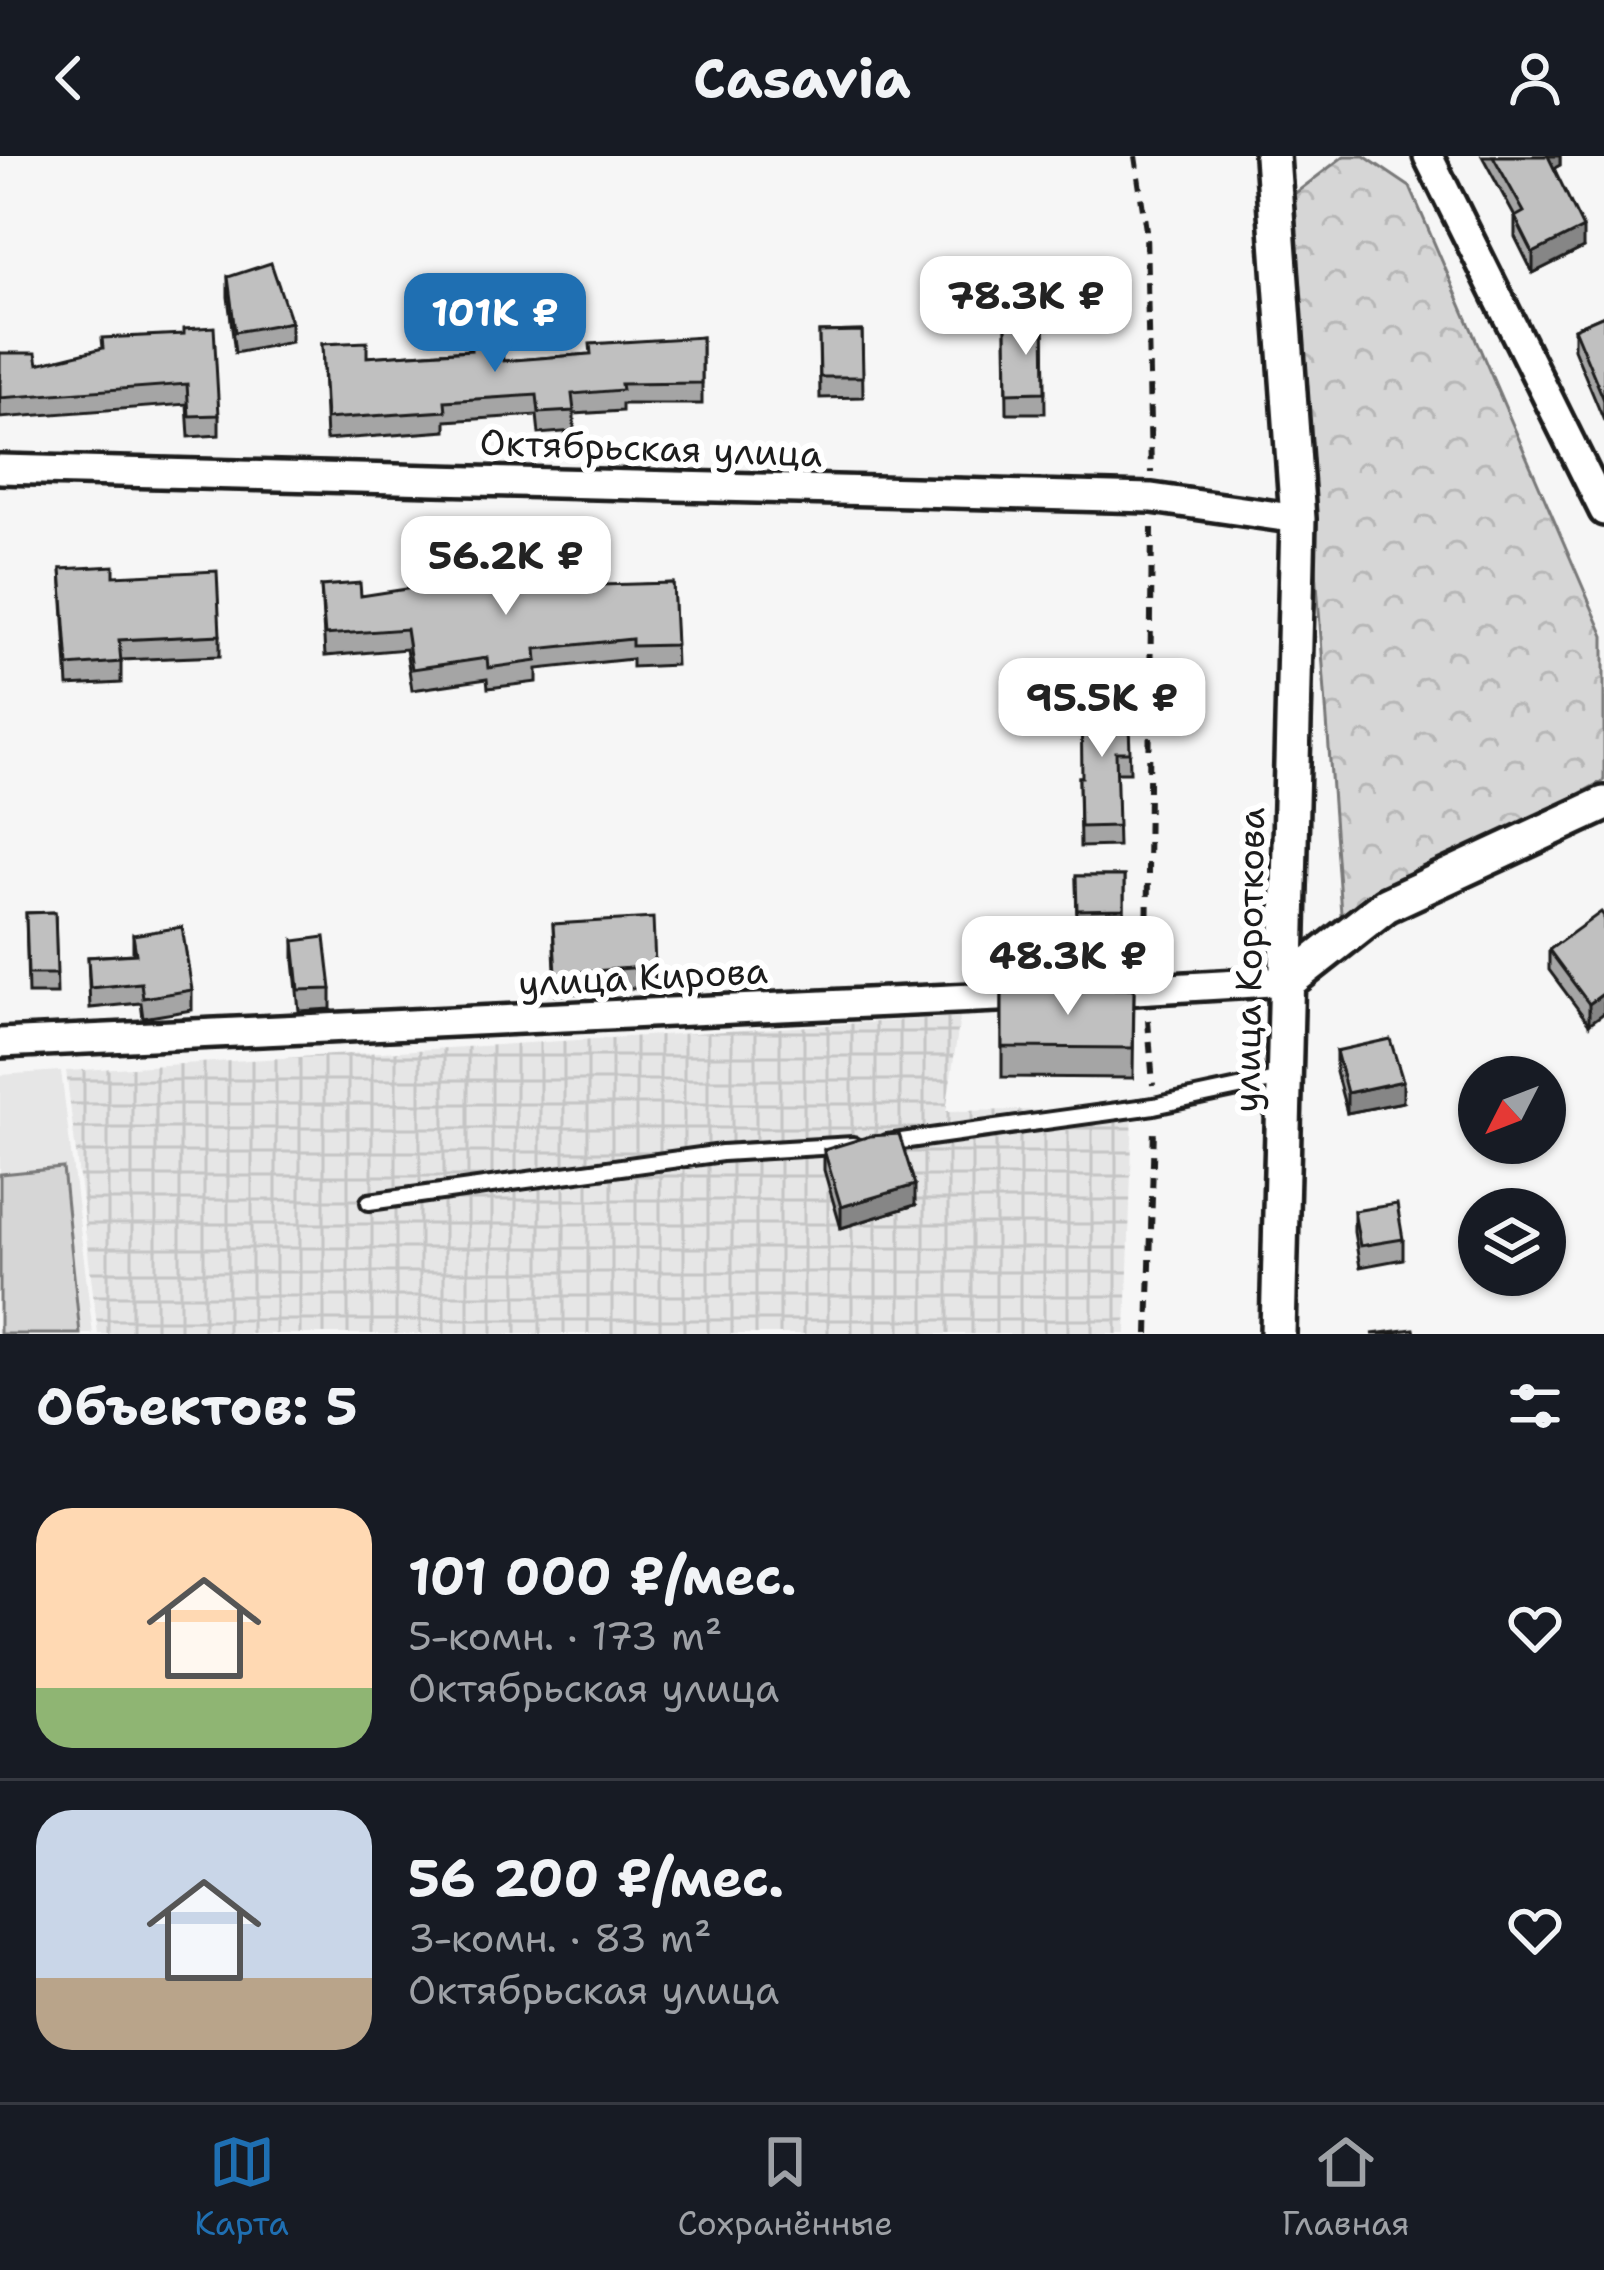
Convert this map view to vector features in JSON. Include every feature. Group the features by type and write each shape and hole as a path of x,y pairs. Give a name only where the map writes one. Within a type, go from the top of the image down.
{"street":[{"name":"улица Короткова","path":"1272,156 1298,519 1278,1334"},
{"path":"1429,156 1604,512"},
{"name":"Октябрьская улица","path":"0,469 1152,498 1298,519"},
{"path":"1289,981 1386,905 1604,803"},
{"name":"улица Кирова","path":"0,1042 1289,981"}],"lane":[{"path":"369,1202 722,1153 901,1143 1154,1106 1286,1078"}],"path":[{"path":"1135,156 1146,230 1152,498 1146,990 1154,1106 1148,1334"}],"shaded area":[{"path":"960,1017 946,1111 1133,1109 1126,1334 98,1334 66,1071"},
{"path":"61,1071 93,1334 0,1334 0,1075"}],"green space":[{"path":"1344,156 1364,156 1410,187 1604,636 1604,780 1342,927 1289,198"},
{"path":"63,1168 80,1334 0,1334 0,1174"}],"building":[{"path":"1493,156 1548,156 1583,228 1533,253 1515,217 1524,212"},
{"path":"271,263 291,322 235,332 228,277"},
{"path":"1604,315 1604,400 1574,328"},
{"path":"1044,323 1045,392 1007,393 1006,324"},
{"path":"500,325 503,361 591,354 590,344 702,337 702,383 621,384 622,390 572,394 574,411 539,413 537,395 445,401 446,411 326,419 322,344 367,342 367,357 471,350 469,328"},
{"path":"214,327 219,415 189,416 187,384 0,398 0,353 36,353 38,364 103,348 102,338 184,334 184,329"},
{"path":"862,331 863,377 820,377 819,332"},
{"path":"114,566 114,576 217,571 220,635 119,640 121,662 68,666 61,569"},
{"path":"599,575 600,585 673,583 676,645 632,646 632,639 536,649 537,661 488,668 487,658 412,669 406,629 325,635 321,586 360,583 361,596 452,582 454,593"},
{"path":"1128,700 1130,752 1116,752 1118,826 1080,827 1081,701"},
{"path":"1076,876 1124,876 1124,909 1077,910"},
{"path":"55,912 57,974 28,974 26,913"},
{"path":"1601,912 1604,993 1589,1004 1549,950"},
{"path":"653,918 655,966 556,974 553,924"},
{"path":"182,927 192,990 143,998 141,983 90,988 88,957 136,954 133,935"},
{"path":"325,937 331,989 299,990 294,941"},
{"path":"1002,988 1134,989 1133,1048 1002,1047"},
{"path":"1390,1039 1403,1081 1347,1093 1336,1051"},
{"path":"899,1134 915,1185 841,1207 824,1150 870,1136"},
{"path":"1397,1204 1403,1239 1360,1246 1354,1211"},
{"path":"1414,1329 1415,1334 1372,1334"}]}
